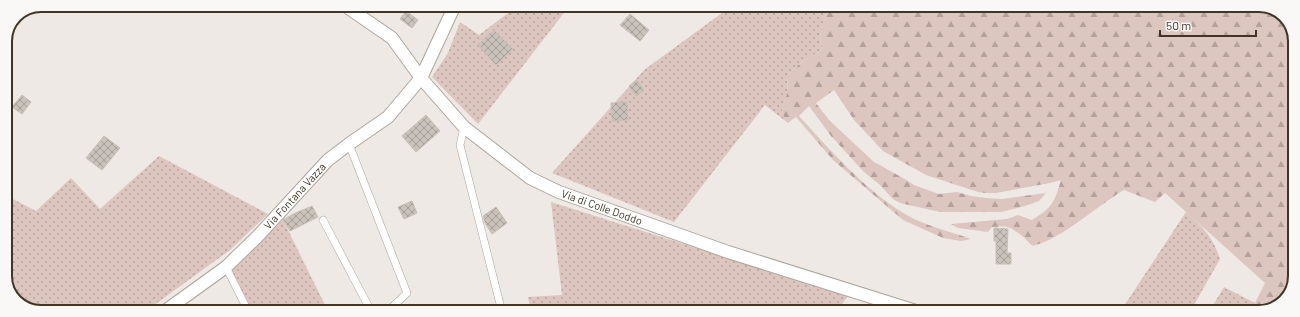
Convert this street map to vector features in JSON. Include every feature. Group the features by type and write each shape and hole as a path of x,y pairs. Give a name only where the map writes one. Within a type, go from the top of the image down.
{"street":[{"name":"Via di Colle Doddo","path":"354,12 392,38 421,78 464,127 530,178 559,192 728,252 898,305"},
{"name":"Via Fontana Vazza","path":"173,305 226,267 258,236 328,160 388,117 421,78 452,12"}],"lane":[{"path":"464,127 460,144 500,305"},
{"path":"349,144 407,293 395,305"},
{"path":"323,220 367,305"},
{"path":"226,267 245,305"}],"green space":[{"path":"509,12 565,12 478,124 432,77 448,53 460,22 479,35"},
{"path":"723,12 826,12 820,36 822,50 798,65 790,73 788,78 787,95 782,113 788,123 765,105 674,222 552,173 644,70"},
{"path":"826,12 1259,12 1273,16 1283,25 1288,39 1288,276 1286,287 1278,298 1263,305 1258,305 1255,303 1265,283 1165,193 1155,202 1124,190 1057,236 1033,246 1023,236 1008,227 992,227 988,232 958,228 951,224 1007,219 1018,215 1032,220 1049,208 1052,204 1061,180 996,193 985,193 926,175 883,151 854,120 834,90 816,103 829,120 874,162 914,185 939,194 957,192 971,196 1002,199 1046,193 1039,201 1001,212 940,212 900,203 893,199 880,185 864,172 831,136 809,106 799,116 849,169 876,193 890,204 913,218 971,239 961,241 943,238 903,220 833,160 796,117 788,123 783,116 782,110 787,95 788,78 790,73 803,62 822,50 820,36"},
{"path":"159,156 268,214 230,250 154,305 41,305 32,303 22,298 14,287 12,278 12,199 36,211 71,178 100,209"},
{"path":"551,202 848,296 841,305 530,305 528,297 562,295"},
{"path":"1186,212 1211,238 1220,259 1194,305 1125,305"},
{"path":"283,220 325,305 245,305 228,271"},
{"path":"1224,287 1258,305 1213,305"}],"building":[{"path":"405,12 407,12 418,20 412,28 400,19"},
{"path":"630,14 649,30 640,41 620,25"},
{"path":"494,30 513,49 496,65 478,45"},
{"path":"637,80 644,90 636,96 629,86"},
{"path":"22,95 31,102 22,114 12,107"},
{"path":"627,102 628,120 612,121 611,103"},
{"path":"426,115 440,131 416,152 402,136"},
{"path":"104,136 120,148 102,170 86,158"},
{"path":"412,201 417,213 404,219 398,207"},
{"path":"312,206 318,217 290,231 283,220"},
{"path":"496,207 507,223 492,234 485,223 483,216"},
{"path":"994,228 1008,229 1007,253 1011,253 1011,264 996,264 996,241 994,241"}]}
